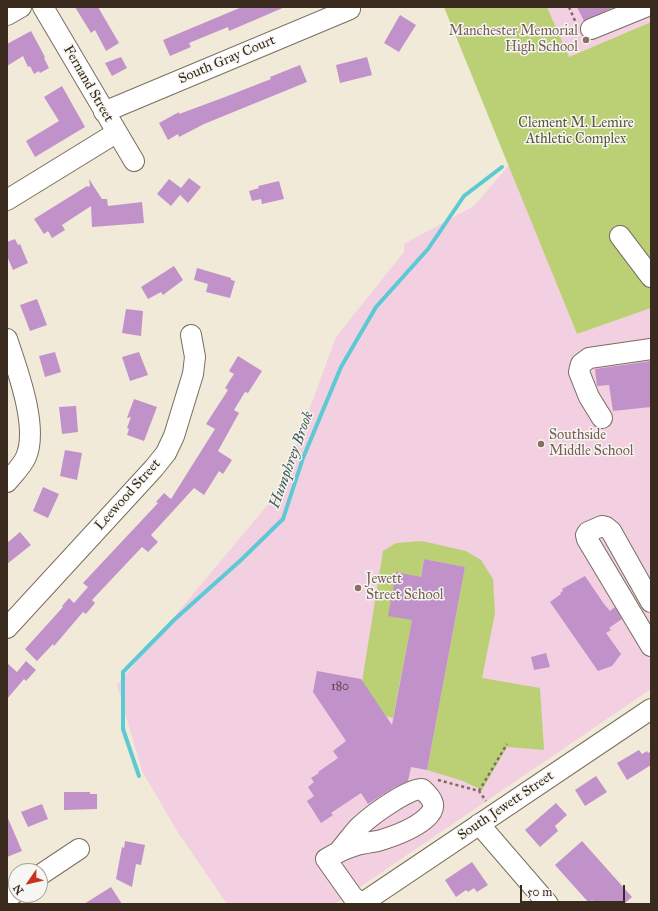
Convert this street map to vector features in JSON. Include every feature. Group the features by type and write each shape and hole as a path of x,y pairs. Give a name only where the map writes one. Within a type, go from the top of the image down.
{"street":[{"path":"7,15 21,7"},
{"name":"Fernand Street","path":"43,7 134,161"},
{"path":"591,29 645,7"},
{"name":"South Gray Court","path":"104,112 350,9"},
{"path":"7,200 116,132"},
{"path":"620,236 651,277"},
{"name":"Leewood Street","path":"7,628 154,468 166,453 174,436 193,374 195,357 191,335"},
{"path":"7,339 11,366 26,400 30,423 30,440 26,458 7,482"},
{"path":"602,418 589,397 579,372 581,364 589,358 651,349"},
{"path":"651,602 610,531 606,527 602,526 588,532 586,535 587,539 651,646"},
{"name":"South Jewett Street","path":"362,904 651,709"},
{"path":"479,824 548,904"},
{"path":"48,870 79,849"},
{"path":"340,850 326,859 353,897 362,904"}],"path":[{"path":"479,791 507,744"},
{"path":"467,788 479,791 489,805"}],"shaded area":[{"name":"Manchester Memorial High School","path":"547,7 651,7 651,22 569,57"},
{"name":"Jewett Street School","path":"509,165 577,334 651,308 651,689 335,904 227,904 177,831 142,771 117,685 280,490 336,337 404,252 404,244 474,206"}],"green space":[{"name":"Clement M. Lemire Athletic Complex","path":"444,7 547,7 569,57 651,22 651,308 577,334"},
{"path":"422,541 466,551 481,560 493,579 495,613 482,678 540,688 544,750 507,747 482,790 463,781 427,770 465,567 424,559 393,718 386,716 362,682 383,551 396,543"}],"building":[{"path":"75,7 98,7 119,43 106,51 95,30 91,33"},
{"path":"242,7 285,7 229,31 228,27 189,43 191,47 170,56 163,40"},
{"path":"577,7 615,7 584,21"},
{"path":"400,15 416,25 399,52 384,43"},
{"path":"31,31 45,57 44,58 49,68 40,73 39,71 34,74 30,66 28,67 23,56 7,66 7,44"},
{"path":"121,57 127,68 112,76 105,63"},
{"path":"367,57 372,75 340,83 336,65"},
{"path":"300,65 307,82 204,124 179,137 178,134 168,140 159,123 179,112 179,114 225,97 271,79 270,77"},
{"path":"62,86 85,127 35,157 26,141 59,121 44,97"},
{"path":"189,178 201,187 188,203 180,195 171,206 157,194 169,179 181,188"},
{"path":"89,179 102,199 107,199 108,206 142,202 144,223 92,227 91,206 62,225 65,230 52,238 48,231 44,234 34,219 87,186 90,186"},
{"path":"279,181 284,199 262,204 261,199 252,201 249,191 259,188 258,186"},
{"path":"15,239 18,245 20,244 28,263 13,270 7,256 7,242"},
{"path":"174,266 183,280 163,295 161,292 148,299 141,287"},
{"path":"197,268 231,278 231,280 235,281 230,298 206,292 208,284 194,280"},
{"path":"37,299 47,325 30,331 20,305"},
{"path":"126,309 143,311 141,336 122,333"},
{"path":"55,352 61,372 45,377 39,356"},
{"path":"139,352 148,375 130,381 122,357"},
{"path":"238,356 262,371 248,393 245,392 234,410 239,413 218,451 232,460 223,474 219,471 204,495 194,488 151,535 158,542 148,552 142,547 92,600 95,603 86,614 83,612 54,646 53,644 37,661 25,649 63,607 62,606 69,598 74,603 88,587 83,583 158,503 156,502 164,493 171,499 215,429 206,424 228,390 225,388 234,374 229,371"},
{"path":"651,361 651,407 613,411 609,385 597,386 595,369"},
{"path":"134,399 157,407 144,441 127,435 129,429 127,428 131,417 127,418"},
{"path":"76,406 78,432 62,434 59,407"},
{"path":"65,450 82,453 77,480 60,476"},
{"path":"43,487 59,494 48,518 33,511"},
{"path":"20,532 31,545 7,564 7,543"},
{"path":"424,559 465,567 427,770 411,767 408,781 393,788 368,804 361,793 331,813 333,815 321,823 307,801 314,796 308,787 314,782 311,778 338,758 333,751 346,741 313,692 317,671 361,679 392,725 412,620 388,616 396,572 421,577"},
{"path":"585,576 610,611 615,607 622,619 609,628 611,630 606,633 621,654 612,666 598,671 550,602 561,594 560,593 563,591 562,589"},
{"path":"546,653 550,667 534,670 531,657"},
{"path":"26,661 36,670 26,681 24,679 7,699 7,663 17,672"},
{"path":"639,750 642,754 647,751 648,753 651,751 651,765 627,780 617,763"},
{"path":"596,776 607,792 585,806 575,790"},
{"path":"64,792 90,792 90,794 97,794 97,809 64,810"},
{"path":"556,803 567,815 555,826 558,831 540,847 525,830"},
{"path":"42,804 48,819 28,827 21,812"},
{"path":"7,816 22,851 7,857"},
{"path":"125,841 145,845 141,865 136,864 132,887 116,879 122,847 124,848"},
{"path":"582,841 632,897 624,904 596,904 592,900 589,903 555,865"},
{"path":"472,862 488,885 477,892 474,888 468,892 466,890 456,897 445,880"},
{"path":"111,887 122,904 84,904"}],"waterway":[{"name":"Humphrey Brook","path":"139,776 123,729 123,672 174,620 241,560 283,519 303,458 341,367 376,307 428,249 464,196 502,167"}],"place":[{"name":"Manchester Memorial High School","path":"586,40"},
{"name":"Southside Middle School","path":"541,444"},
{"name":"Jewett Street School","path":"358,588"}]}
